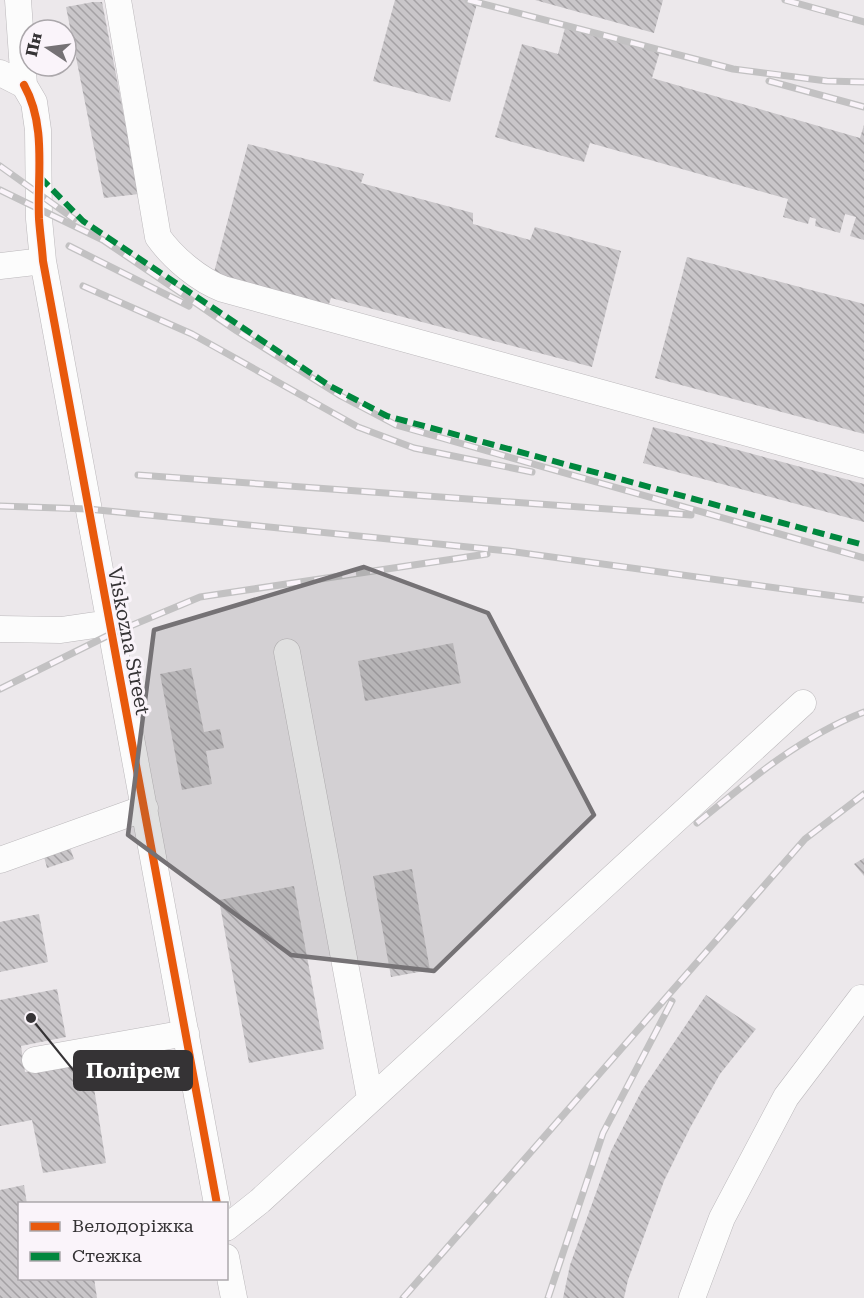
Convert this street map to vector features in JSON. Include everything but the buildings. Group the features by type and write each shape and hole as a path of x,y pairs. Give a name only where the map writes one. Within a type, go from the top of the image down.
{"street":[{"name":"Viskozna Street","path":"18,0 24,85 33,102 38,130 39,219 43,261 217,1202"},
{"path":"118,0 158,237 170,251 207,282 223,289 864,465"},
{"path":"0,73 24,85"},
{"path":"0,266 43,261"},
{"path":"0,629 61,630 109,623"},
{"path":"287,652 370,1098"},
{"path":"228,1226 260,1201 803,703"},
{"path":"0,860 145,808"},
{"path":"692,1298 722,1218 786,1097 861,998"},
{"path":"35,1060 186,1033"},
{"path":"228,1267 234,1298"}],"highlighted area":[{"path":"364,567 488,613 594,815 434,971 291,955 128,835 154,630"}],"railway":[{"path":"468,0 733,69 827,81 864,82"},
{"path":"785,0 864,22"},
{"path":"769,81 864,107"},
{"path":"0,166 74,219"},
{"path":"0,190 103,240 237,331 341,396 396,425 864,558"},
{"path":"69,246 189,306"},
{"path":"83,286 192,334 358,427 414,448 532,472"},
{"path":"138,475 691,515"},
{"path":"0,506 88,509 508,551 864,600"},
{"path":"0,689 111,634 200,597 487,554"},
{"path":"697,823 797,747 864,712"},
{"path":"403,1298 805,839 864,794"},
{"path":"548,1298 603,1133 672,1001"}],"marked path":[{"path":"40,177 83,221 330,386 387,416 864,545"}],"cycle path":[{"path":"24,85 36,117 38,134 39,219 43,261 217,1202"}],"place":[{"name":"Полірем","path":"31,1018"}]}
